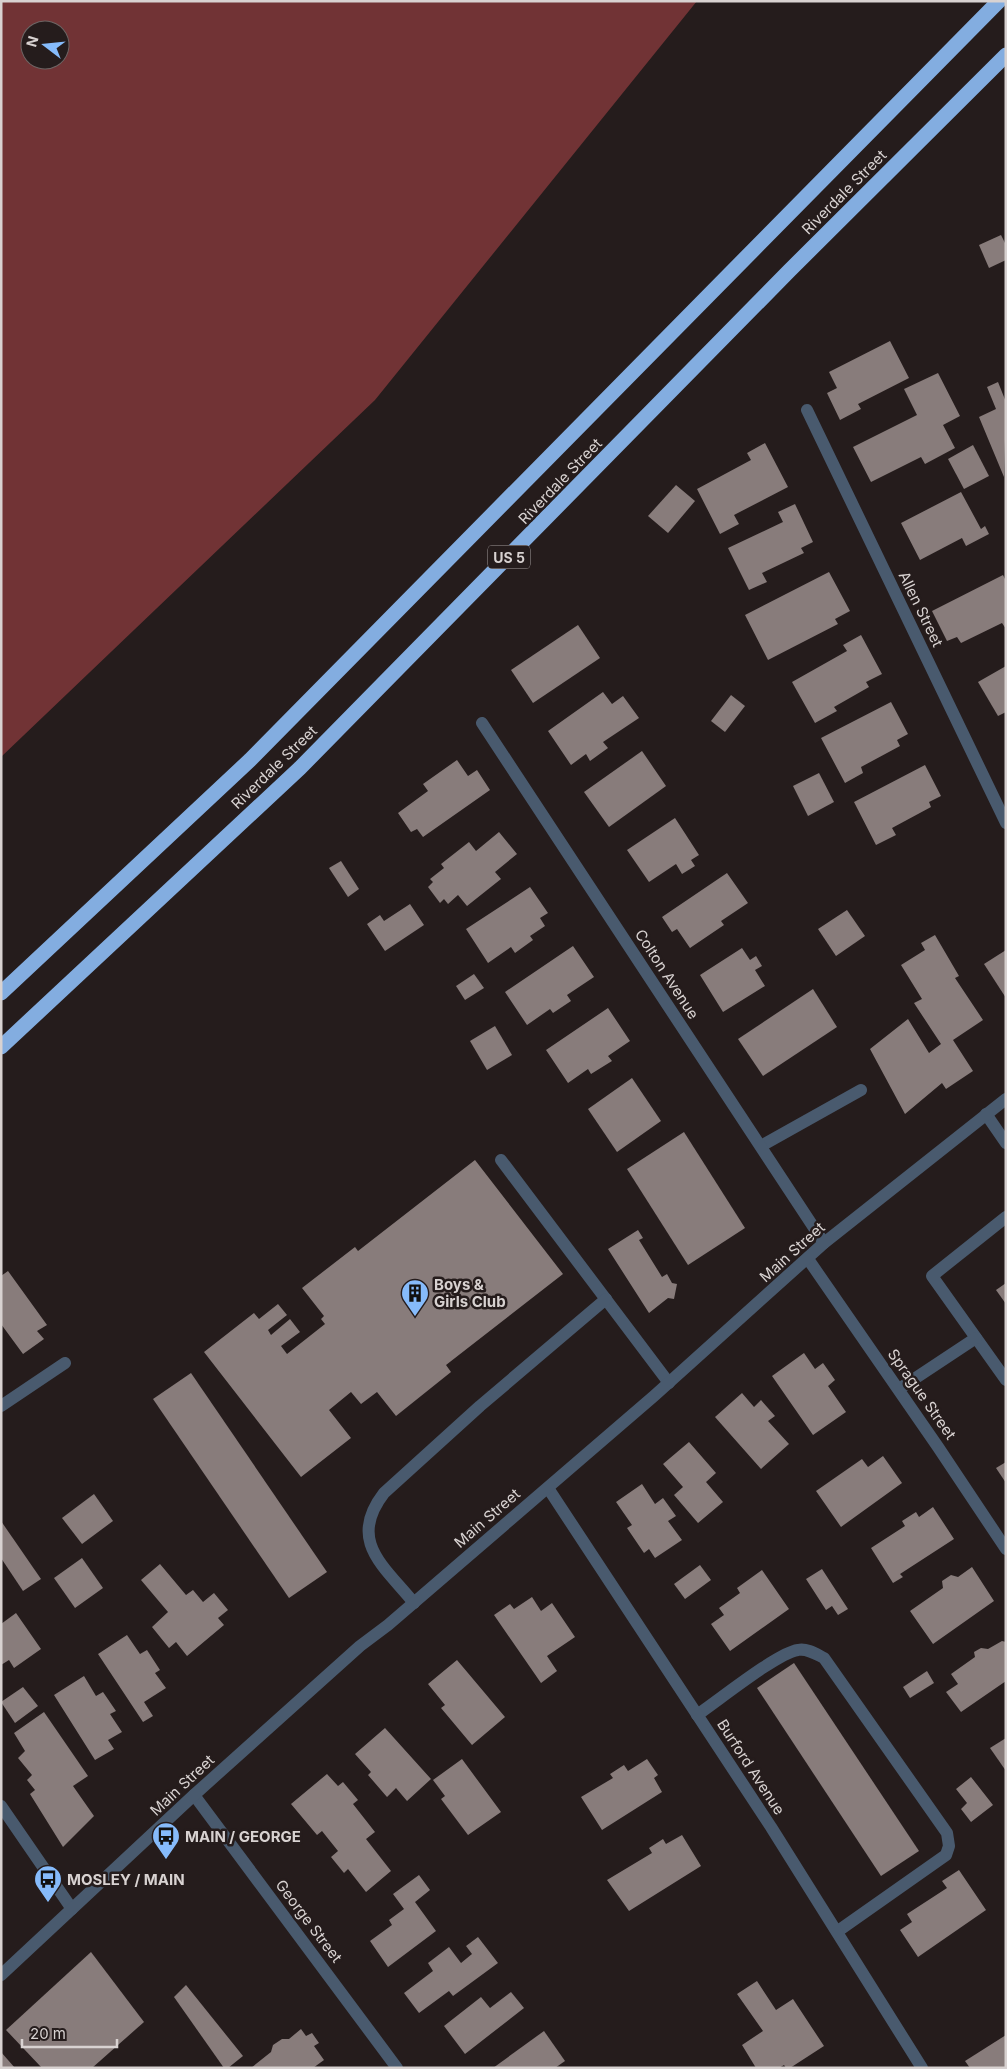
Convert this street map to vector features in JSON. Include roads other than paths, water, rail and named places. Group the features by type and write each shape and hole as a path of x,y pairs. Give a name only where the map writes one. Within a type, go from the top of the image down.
{"highway":[{"name":"Riverdale Street","path":"1,993 250,760 999,1"},
{"name":"Riverdale Street","path":"1,1048 300,768 789,271 1006,56"}],"street":[{"name":"Allen Street","path":"807,410 1006,823"},
{"name":"Colton Avenue","path":"482,723 824,1243"},
{"path":"761,1146 861,1090"},
{"name":"Main Street","path":"1,1975 194,1795 360,1646 548,1488 669,1383 808,1260 824,1243 1006,1099"},
{"path":"986,1114 1006,1143"},
{"path":"501,1160 669,1383"},
{"path":"1006,1217 932,1276 1006,1380"},
{"name":"Sprague Street","path":"808,1260 899,1389 1006,1549"},
{"path":"414,1602 374,1553 368,1539 368,1523 375,1505 384,1493 473,1413 606,1299"},
{"path":"899,1389 976,1338"},
{"path":"1,1406 66,1363"},
{"name":"Burford Avenue","path":"548,1488 838,1931 922,2068"},
{"path":"697,1715 766,1666 798,1650 812,1651 824,1658 947,1833 949,1846 946,1855 838,1931"},
{"name":"George Street","path":"194,1795 397,2068"},
{"path":"1,1806 72,1909"}],"place":[{"name":"Boys & Girls Club","path":"415,1317"},
{"name":"MAIN / GEORGE","path":"166,1860"},
{"name":"MOSLEY / MAIN","path":"48,1903"}]}
